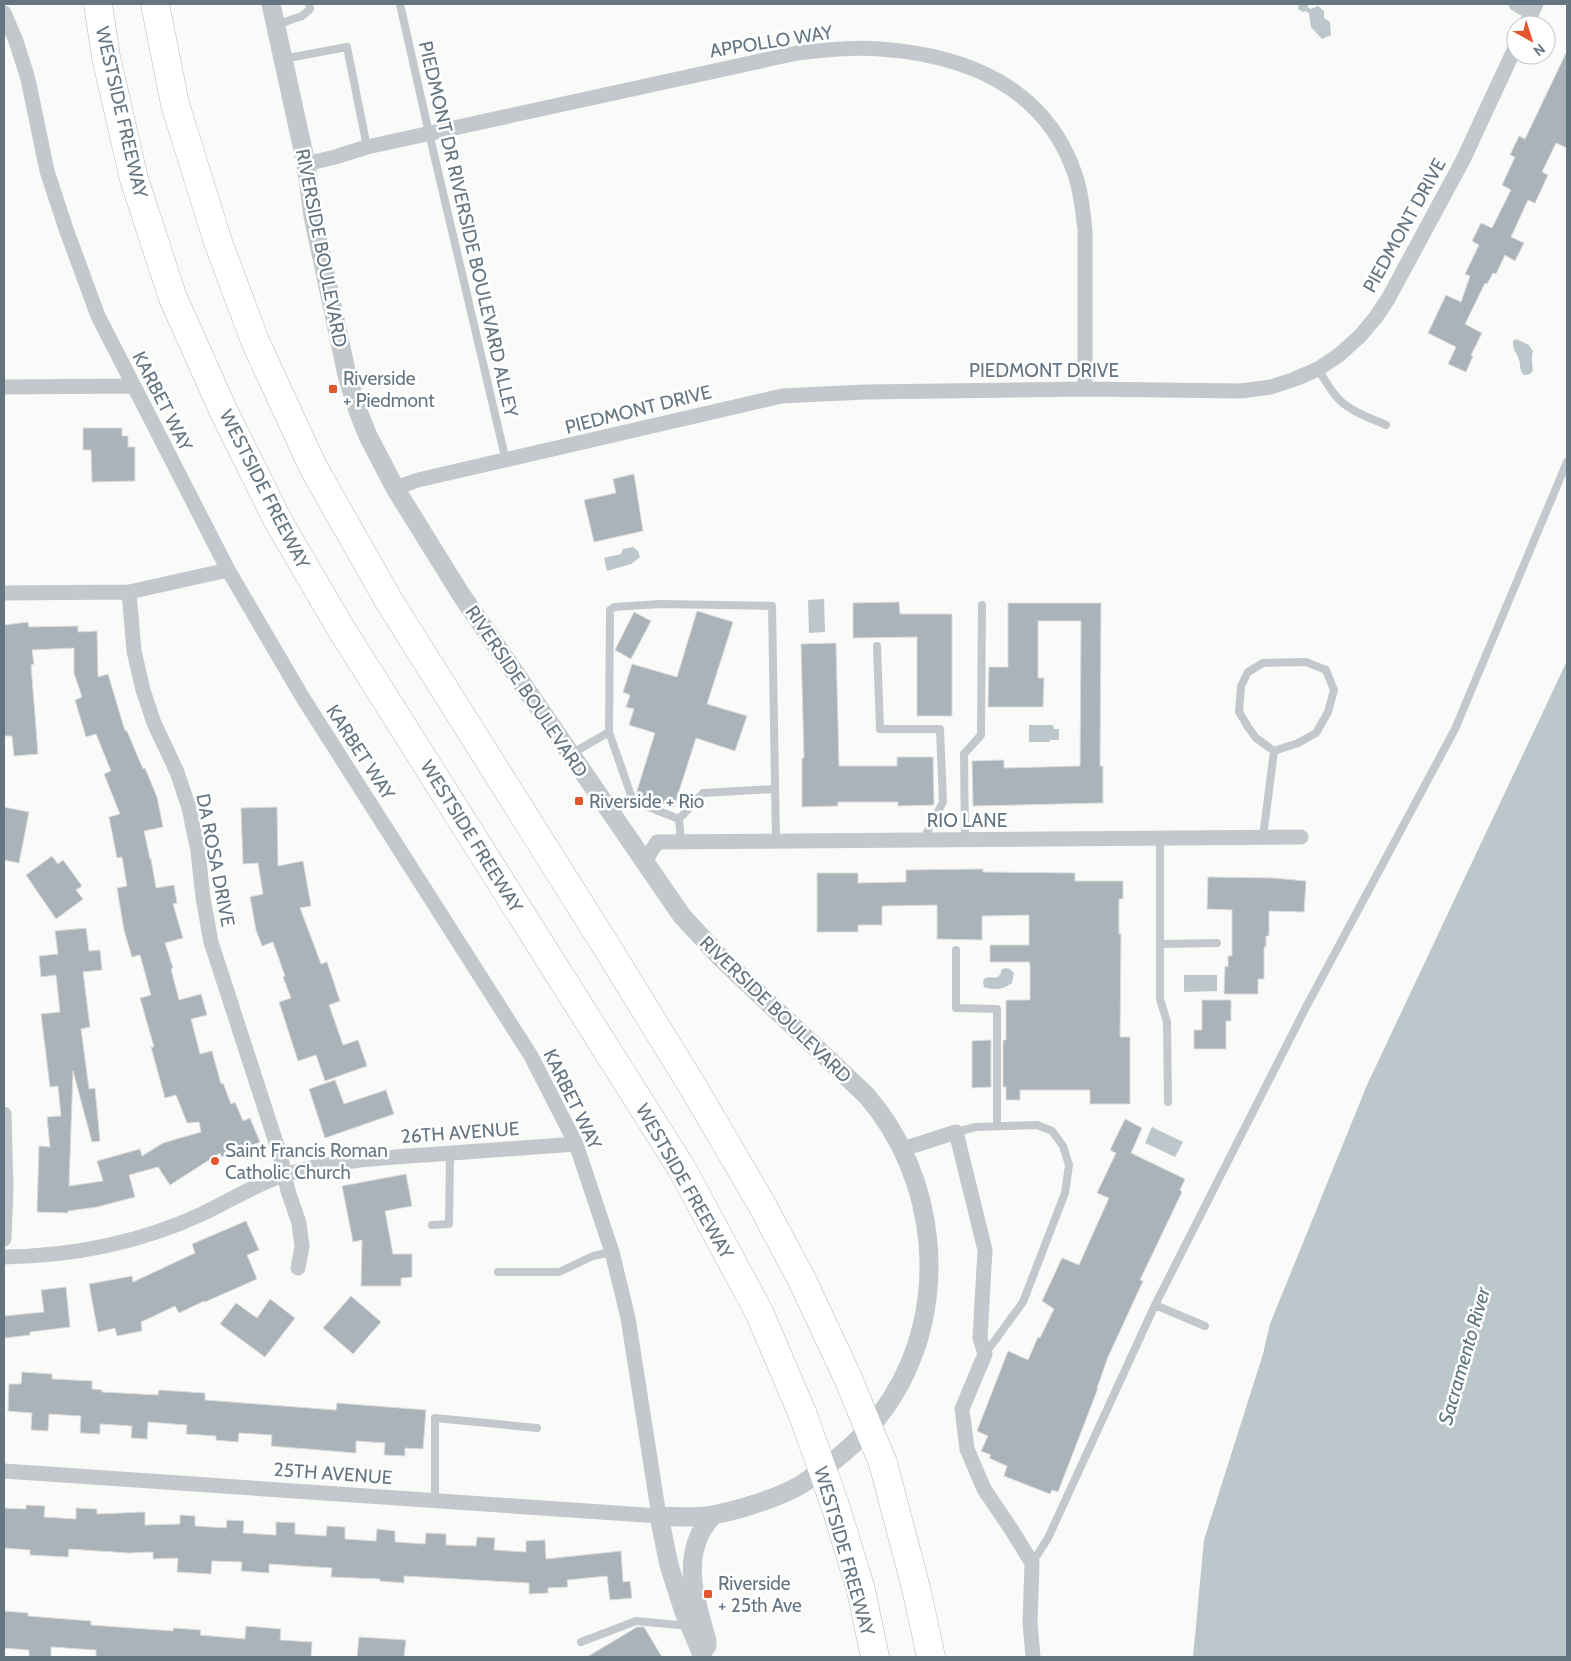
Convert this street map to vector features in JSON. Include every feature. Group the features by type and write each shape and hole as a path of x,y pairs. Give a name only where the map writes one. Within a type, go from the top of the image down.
{"highway":[{"name":"WESTSIDE FREEWAY","path":"98,4 106,57 134,179 173,298 224,412 274,513 340,627 682,1170 759,1312 803,1415 836,1508 861,1590 875,1657"},
{"path":"156,4 175,104 218,242 255,340 313,467 389,601 608,949 732,1153 802,1280 847,1376 883,1463 916,1588 931,1657"}],"street":[{"name":"RIVERSIDE BOULEVARD","path":"271,4 306,164 312,216 347,375 368,436 394,488 460,593 682,916 698,936 866,1095 885,1118 903,1149 923,1208 929,1246 929,1273 923,1321 918,1341 903,1378 891,1400 860,1438 842,1455 797,1488 778,1497 713,1515 687,1517 660,1516"},
{"path":"1516,4 1531,14"},
{"name":"KARBET WAY","path":"4,13 16,41 28,79 47,171 66,229 98,316 132,386 228,570 303,698 531,1056 576,1144 612,1252 628,1318 660,1516"},
{"name":"APPOLLO WAY","path":"306,164 367,147 797,53 846,49 881,49 956,62 974,68 1007,86 1022,97 1050,126 1061,144 1075,175 1083,205 1085,230 1084,388"},
{"name":"PIEDMONT DRIVE","path":"394,488 418,480 782,396 865,392 1084,388 1240,391 1272,387 1295,379 1318,369 1339,355 1360,336 1376,317 1388,299 1463,160 1507,65"},
{"path":"4,386 132,386"},
{"path":"4,593 129,592 228,570"},
{"name":"DA ROSA DRIVE","path":"129,592 134,651 143,690 154,723 177,772 189,808 198,851 203,898 211,942 281,1158 284,1175 299,1223 302,1246 298,1268"},
{"name":"RIO LANE","path":"644,863 657,842 1301,837"},
{"path":"4,1114 6,1188 4,1239"},
{"path":"903,1149 956,1132 985,1250 980,1338 985,1354 962,1409 966,1449 984,1489 1032,1563 1030,1623 1033,1657"},
{"name":"26TH AVENUE","path":"4,1256 72,1252 119,1244 158,1232 202,1214 255,1186 284,1175 334,1164 381,1158 576,1144"},
{"name":"25TH AVENUE","path":"4,1471 660,1516"},
{"path":"704,1657 707,1642 694,1592 691,1563 700,1534 713,1515"},
{"path":"660,1516 669,1565 689,1626 704,1657"}],"lane":[{"path":"276,25 302,16 310,10 309,4"},
{"name":"PIEDMONT DR RIVERSIDE BOULEVARD ALLEY","path":"400,4 506,461"},
{"path":"283,59 347,47 367,147"},
{"path":"1318,369 1329,387 1344,405 1386,425"},
{"path":"1032,1563 1048,1538 1155,1305 1305,1008 1455,730 1567,462"},
{"path":"679,818 633,801 609,732 610,610 614,607 660,604 772,606 776,842"},
{"path":"965,840 964,754 981,735 982,605"},
{"path":"877,646 880,729 940,729 943,802 923,840"},
{"path":"1306,662 1326,670 1334,690 1328,712 1316,733 1298,743 1274,751 1256,738 1239,712 1241,686 1248,672 1263,663 1306,662"},
{"path":"570,754 609,732"},
{"path":"1263,837 1274,751"},
{"path":"681,842 679,818 703,793 775,788"},
{"path":"1160,838 1160,999 1167,1022 1168,1102"},
{"path":"1160,944 1217,943"},
{"path":"956,950 956,1008 997,1009 997,1125"},
{"path":"956,1132 976,1127 997,1125 1038,1125 1052,1131 1063,1146 1069,1165 1065,1194 1023,1302 985,1354"},
{"path":"432,1225 449,1224 450,1153"},
{"path":"498,1272 560,1272 593,1256 612,1252"},
{"path":"1155,1305 1205,1326"},
{"path":"436,1500 435,1418 537,1428"},
{"path":"581,1642 636,1621 689,1626"}],"water":[{"path":"1299,4 1308,4 1308,7 1311,9 1318,6 1324,11 1324,18 1330,22 1331,35 1322,39 1311,27 1309,13 1298,9"},
{"path":"1516,339 1529,345 1533,351 1532,372 1528,375 1524,375 1521,371 1519,360 1514,350 1513,341"},
{"path":"633,547 638,551 640,557 631,564 607,571 604,558 621,554 623,549"},
{"path":"824,599 825,632 809,633 808,600"},
{"name":"Sacramento River","path":"1567,661 1567,1657 1193,1657 1204,1540 1263,1354 1270,1324 1367,1085"},
{"path":"1029,725 1053,725 1054,729 1059,729 1059,740 1029,742"},
{"path":"1005,968 1010,969 1014,973 1012,983 999,989 984,987 983,982 985,978 998,977 1001,970"},
{"path":"1184,975 1217,975 1217,991 1184,992"},
{"path":"1152,1127 1183,1142 1175,1157 1145,1143"}],"building":[{"path":"1567,51 1567,148 1556,143 1542,172 1548,175 1535,203 1528,200 1511,237 1524,243 1515,261 1505,255 1496,274 1493,273 1487,284 1485,283 1465,324 1482,333 1471,355 1473,356 1466,372 1448,364 1456,347 1428,333 1446,295 1461,302 1470,276 1465,274 1479,245 1472,241 1481,223 1492,228 1511,190 1502,185 1515,157 1510,155 1519,136 1525,139"},
{"path":"83,428 122,428 122,436 128,436 128,447 135,447 135,481 92,482 91,450 83,450"},
{"path":"634,474 643,531 594,542 584,500 616,493 613,479"},
{"path":"899,602 900,614 952,614 952,716 917,716 917,637 853,638 853,603"},
{"path":"1008,603 1101,603 1100,766 1103,766 1103,803 973,806 972,761 1004,760 1004,768 1080,766 1081,621 1038,621 1038,678 1044,678 1043,707 988,707 989,667 1008,667"},
{"path":"697,611 733,622 707,704 747,716 735,751 696,738 674,807 637,796 636,794 655,733 629,725 634,709 626,707 630,695 623,692 632,664 677,677"},
{"path":"634,612 651,621 631,659 615,650"},
{"path":"28,622 29,627 78,626 78,632 97,631 98,677 108,674 125,731 127,731 143,769 145,768 157,797 163,827 144,831 156,888 174,885 177,903 173,904 183,938 165,943 173,968 171,969 179,1000 201,994 207,1015 191,1019 200,1054 212,1051 221,1084 223,1083 231,1104 235,1102 243,1121 250,1118 260,1142 222,1157 220,1153 170,1185 158,1167 129,1175 135,1197 97,1207 68,1211 68,1213 37,1212 39,1146 50,1147 47,1117 61,1116 58,1086 50,1087 41,1014 60,1012 56,975 41,977 39,956 58,954 55,931 86,928 89,951 100,950 102,970 83,972 90,1027 81,1029 89,1089 95,1088 100,1141 92,1142 73,1071 69,1186 103,1181 97,1161 140,1149 142,1156 163,1143 201,1132 199,1122 187,1123 176,1095 165,1098 151,1047 154,1047 140,998 151,995 140,955 132,957 124,930 117,888 127,886 122,857 117,858 109,817 120,814 104,774 111,771 96,734 86,737 75,700 82,697 74,673 74,648 32,650 34,664 31,665 38,754 14,756 12,736 4,736 4,625"},
{"path":"836,643 839,766 897,766 897,757 933,757 934,805 898,806 898,802 838,802 838,806 802,807 802,758 804,758 801,644"},
{"path":"4,807 29,812 19,863 4,860"},
{"path":"277,807 278,866 303,861 311,906 300,908 321,964 327,962 340,1001 329,1005 343,1045 358,1040 367,1066 325,1081 316,1055 298,1061 279,1002 291,998 283,977 285,976 273,942 262,946 256,930 250,897 263,894 258,863 243,864 241,808"},
{"path":"52,856 58,864 63,860 82,886 76,890 83,899 56,919 26,875"},
{"path":"983,869 983,872 1075,873 1075,881 1123,881 1123,899 1119,899 1119,934 1121,934 1120,1037 1130,1037 1130,1104 1090,1104 1090,1090 1020,1090 1020,1100 1006,1100 1006,1087 1003,1087 1003,1040 1006,1040 1006,1000 1030,1000 1030,965 1029,962 990,962 990,945 1029,945 1029,915 982,916 982,940 937,939 937,905 882,906 882,925 858,925 858,932 817,932 817,873 858,873 858,883 906,882 906,870"},
{"path":"1208,877 1274,878 1306,881 1304,912 1269,911 1269,936 1266,936 1266,947 1264,947 1264,979 1258,979 1258,994 1224,994 1225,966 1228,967 1228,956 1232,956 1232,910 1207,909"},
{"path":"1202,1000 1231,1000 1231,1021 1226,1021 1226,1049 1194,1049 1194,1030 1202,1030"},
{"path":"991,1040 991,1087 972,1088 972,1041"},
{"path":"335,1080 344,1104 386,1090 394,1114 325,1138 309,1089"},
{"path":"1125,1119 1142,1128 1131,1153 1185,1179 1180,1190 1182,1192 1140,1280 1143,1281 1108,1357 1058,1492 1052,1490 1050,1494 1004,1476 1007,1466 989,1458 991,1455 981,1451 988,1436 977,1431 1008,1351 1028,1360 1038,1337 1040,1338 1054,1309 1042,1301 1062,1258 1079,1265 1109,1198 1097,1193 1116,1153 1110,1150"},
{"path":"406,1174 412,1206 385,1211 393,1254 412,1254 412,1277 401,1278 401,1286 361,1286 362,1240 353,1242 342,1186"},
{"path":"246,1221 259,1250 247,1255 257,1279 179,1313 175,1306 141,1322 142,1331 117,1336 115,1328 98,1332 89,1284 132,1276 133,1282 195,1253 192,1244"},
{"path":"66,1287 70,1327 30,1332 30,1335 4,1338 4,1316 44,1312 41,1290"},
{"path":"351,1296 381,1322 353,1354 323,1328"},
{"path":"270,1299 295,1318 265,1357 220,1324 236,1303 257,1318"},
{"path":"22,1372 52,1374 52,1379 92,1381 92,1389 102,1390 102,1392 158,1395 159,1390 205,1393 205,1400 336,1410 337,1403 426,1410 423,1449 405,1448 405,1456 384,1455 385,1443 356,1441 356,1453 271,1446 272,1435 239,1433 238,1442 216,1440 216,1436 186,1434 187,1425 148,1422 147,1439 131,1438 132,1426 100,1424 100,1434 80,1433 81,1416 49,1414 48,1431 31,1430 32,1413 8,1411 9,1384 21,1384"},
{"path":"26,1505 45,1506 44,1517 76,1519 76,1508 97,1509 97,1514 145,1512 145,1525 180,1524 180,1515 195,1516 195,1526 226,1528 227,1520 244,1521 243,1533 276,1535 276,1522 295,1523 295,1534 326,1536 327,1526 345,1527 345,1539 376,1541 377,1529 395,1531 395,1542 425,1544 426,1533 446,1534 446,1545 476,1546 477,1537 495,1538 494,1550 526,1552 526,1541 545,1540 546,1559 621,1551 623,1582 630,1581 632,1598 610,1600 607,1576 567,1580 568,1587 548,1588 548,1593 529,1594 529,1583 404,1576 404,1583 380,1581 380,1579 331,1577 332,1568 269,1564 269,1573 241,1571 242,1562 212,1561 211,1574 177,1572 178,1558 153,1559 153,1552 129,1553 69,1549 68,1557 30,1555 30,1550 4,1548 4,1508 26,1509"},
{"path":"4,1611 28,1613 28,1616 91,1621 91,1625 173,1631 173,1628 201,1630 200,1635 245,1639 246,1626 281,1629 280,1640 312,1642 311,1657 96,1657 96,1650 51,1647 51,1657 29,1657 29,1650 4,1648"},
{"path":"637,1627 644,1627 662,1657 587,1657"},
{"path":"359,1637 406,1640 404,1657 357,1657"}],"place":[{"name":"Riverside + Piedmont","path":"333,389"},
{"name":"Riverside + Rio","path":"579,801"},
{"name":"Saint Francis Roman Catholic Church","path":"215,1161"},
{"name":"Riverside + 25th Ave","path":"708,1594"}]}
